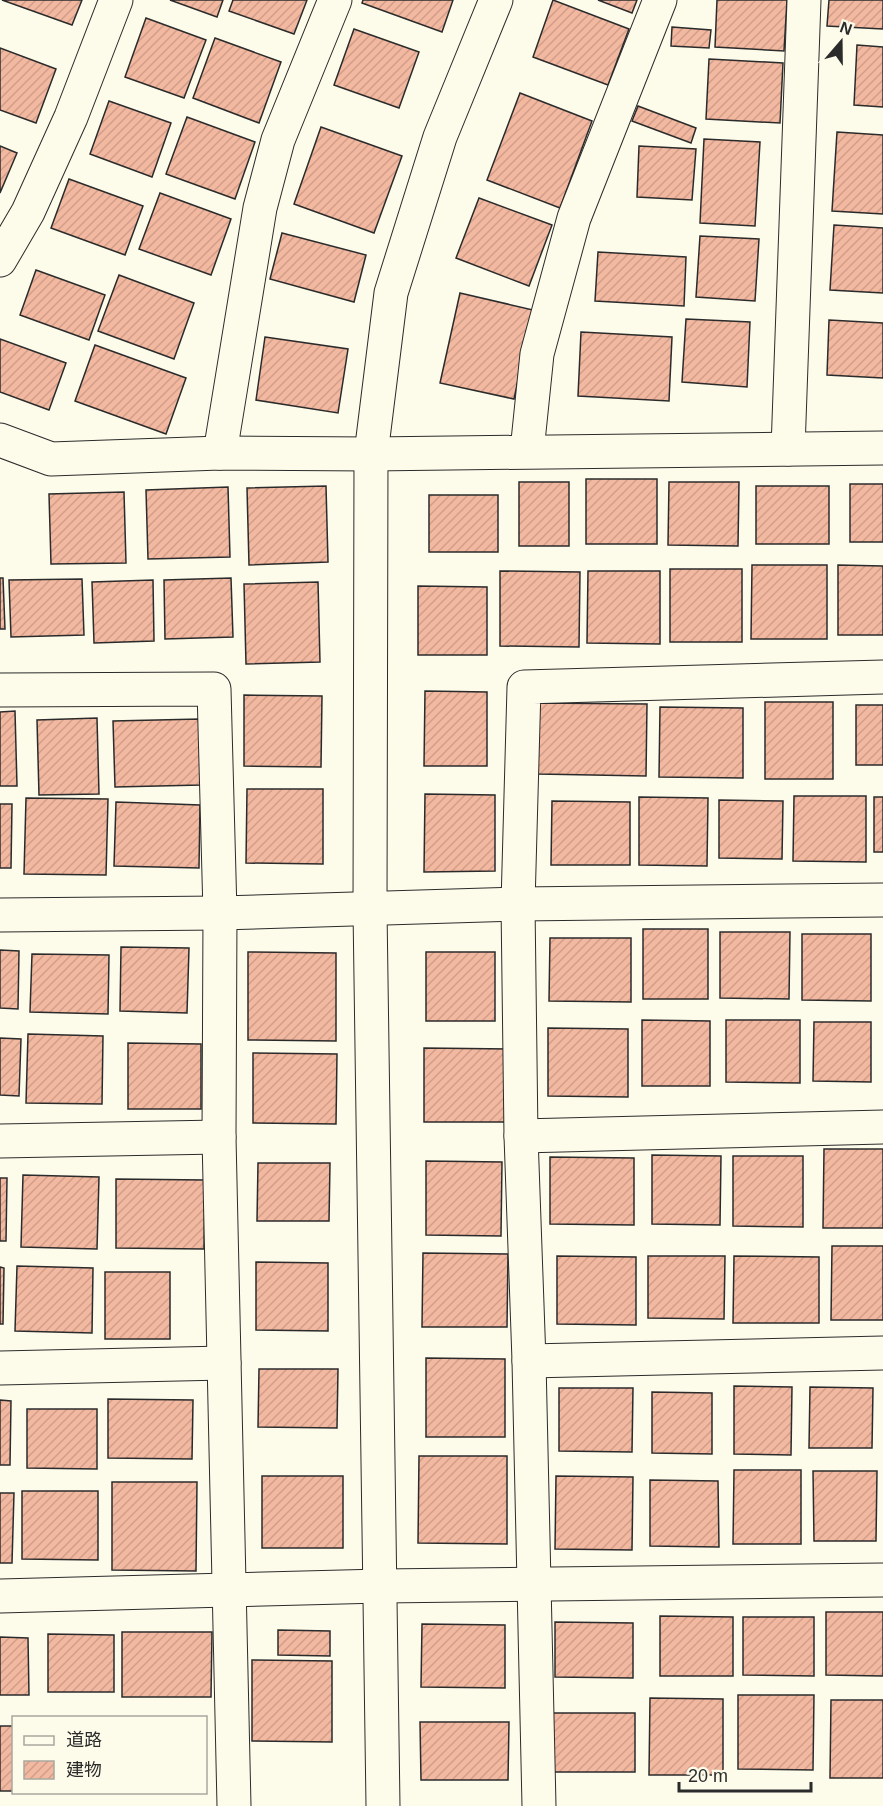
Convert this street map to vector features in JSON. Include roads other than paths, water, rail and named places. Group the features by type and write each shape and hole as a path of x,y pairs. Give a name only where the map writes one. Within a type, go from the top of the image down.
{"street":[{"path":"0,260 28,212 71,117 116,0"},
{"path":"220,453 260,208 278,140 335,0"},
{"path":"383,1806 370,910 371,454 392,293 440,137 496,0"},
{"path":"527,451 537,354 574,218 660,0"},
{"path":"788,449 804,0"},
{"path":"0,440 51,459 220,453 371,454 883,448"},
{"path":"539,1806 529,1361 521,1136 518,904 524,687 883,677"},
{"path":"0,690 214,689 220,913 219,1137 234,1806"},
{"path":"0,915 370,910 518,904 883,900"},
{"path":"521,1136 883,1127"},
{"path":"0,1141 219,1137"},
{"path":"529,1361 883,1353"},
{"path":"0,1368 224,1363"},
{"path":"0,1596 231,1592 381,1586 883,1580"}]}
